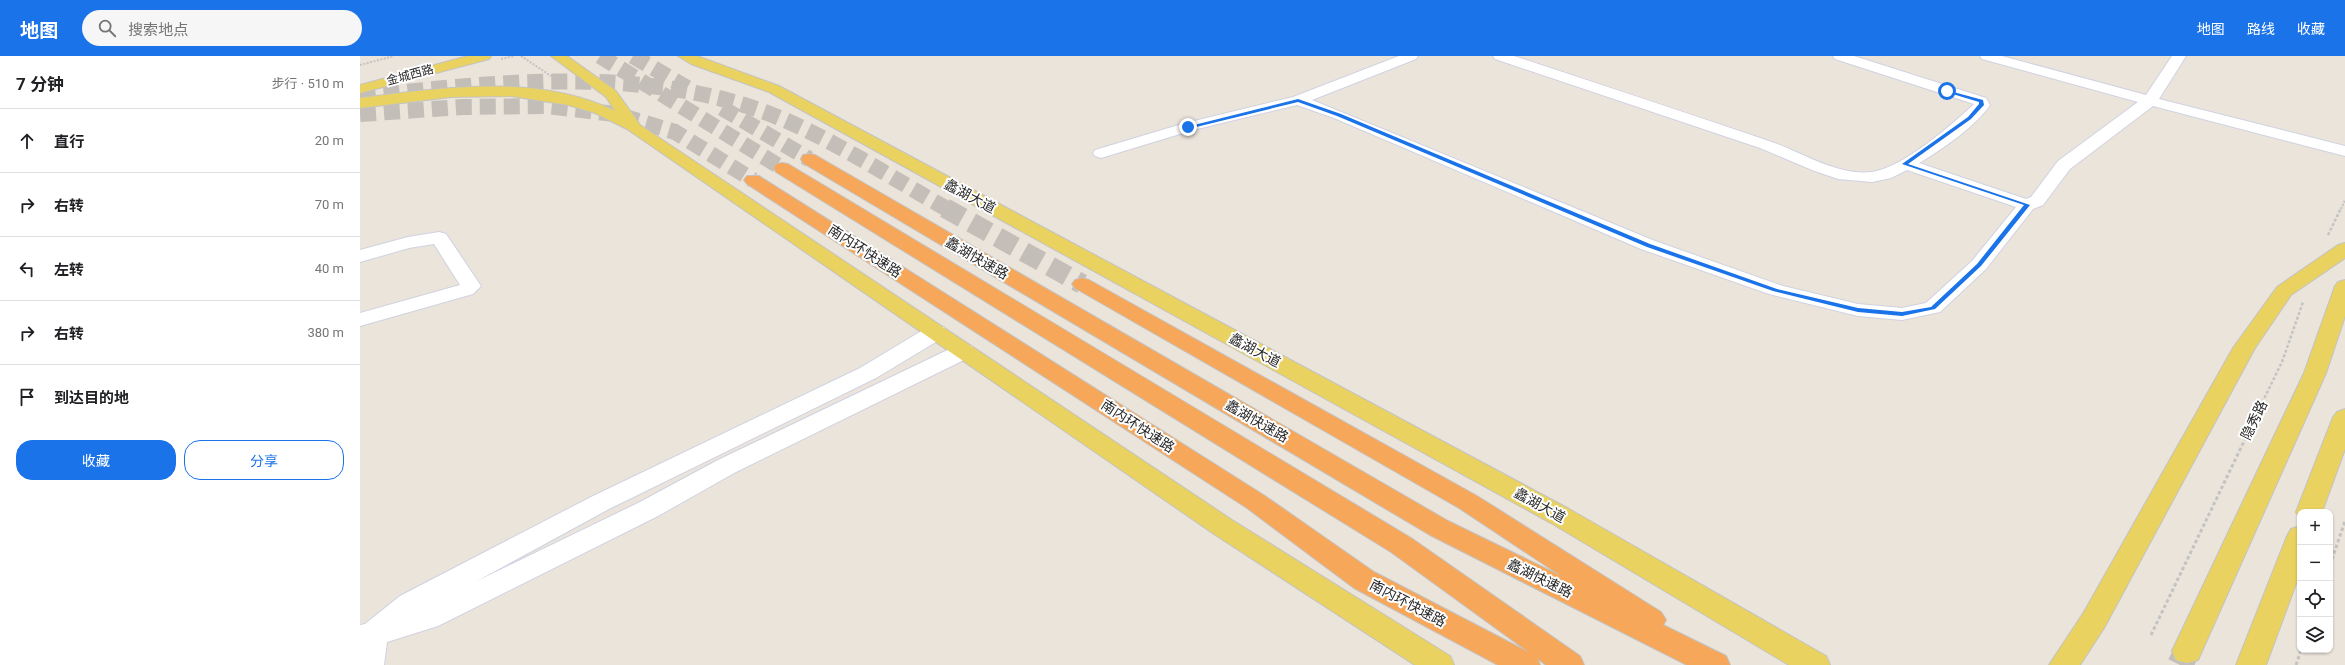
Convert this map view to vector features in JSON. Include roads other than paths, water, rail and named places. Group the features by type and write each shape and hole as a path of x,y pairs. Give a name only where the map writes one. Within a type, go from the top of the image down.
{"highway":[{"name":"蠡湖快速路","path":"809,159 1439,528 1714,665"},
{"name":"蠡湖快速路","path":"782,168 1401,545 1569,665"},
{"name":"南内环快速路","path":"753,180 1256,502 1364,580 1525,665"},
{"path":"1082,284 1468,502 1721,665"}],"main road":[{"name":"金城西路","path":"360,89 484,56"},
{"path":"558,56 611,94 634,128"},
{"name":"蠡湖大道","path":"685,56 752,79 1560,516 1757,633 1814,665"},
{"path":"729,56 752,79"},
{"path":"360,103 449,92 514,91 562,98 601,110 634,128 1223,527 1439,665"},
{"path":"2064,665 2094,620 2244,348 2284,291 2345,249"},
{"path":"2187,651 2315,373 2345,286"},
{"path":"2310,509 2345,417"},
{"path":"2251,665 2297,544"}],"street":[{"path":"1101,153 1188,127 1298,100 1411,56"},
{"path":"1500,56 1527,59 1544,72 1768,146 1826,170 1852,178 1874,176 1904,164 1969,118 1982,105 1982,101 1840,56"},
{"path":"1987,56 2150,101 2345,151"},
{"path":"1298,100 1339,115 1648,245 1776,290 1858,310 1902,314 1933,308 1979,265 2027,205 2037,201 2064,166 2150,101 2179,56"},
{"path":"1904,164 2027,205"},
{"path":"360,256 408,242 439,238 471,286 466,290 360,320"},
{"path":"366,636 410,604 600,503 868,373 936,332"},
{"path":"366,636 428,618 648,509 727,466 964,351"},
{"path":"366,636 369,665"}],"tunnel":[{"path":"600,56 649,86"},
{"path":"633,56 687,88"},
{"path":"360,97 504,83 601,82 649,86"},
{"path":"649,86 697,93 744,105 769,114 821,137 947,209"},
{"path":"649,86 782,168"},
{"path":"360,114 462,107 546,106 615,114 675,132 753,180"},
{"path":"722,108 809,159"},
{"path":"945,208 1082,284"},
{"path":"2180,665 2187,651"}]}
